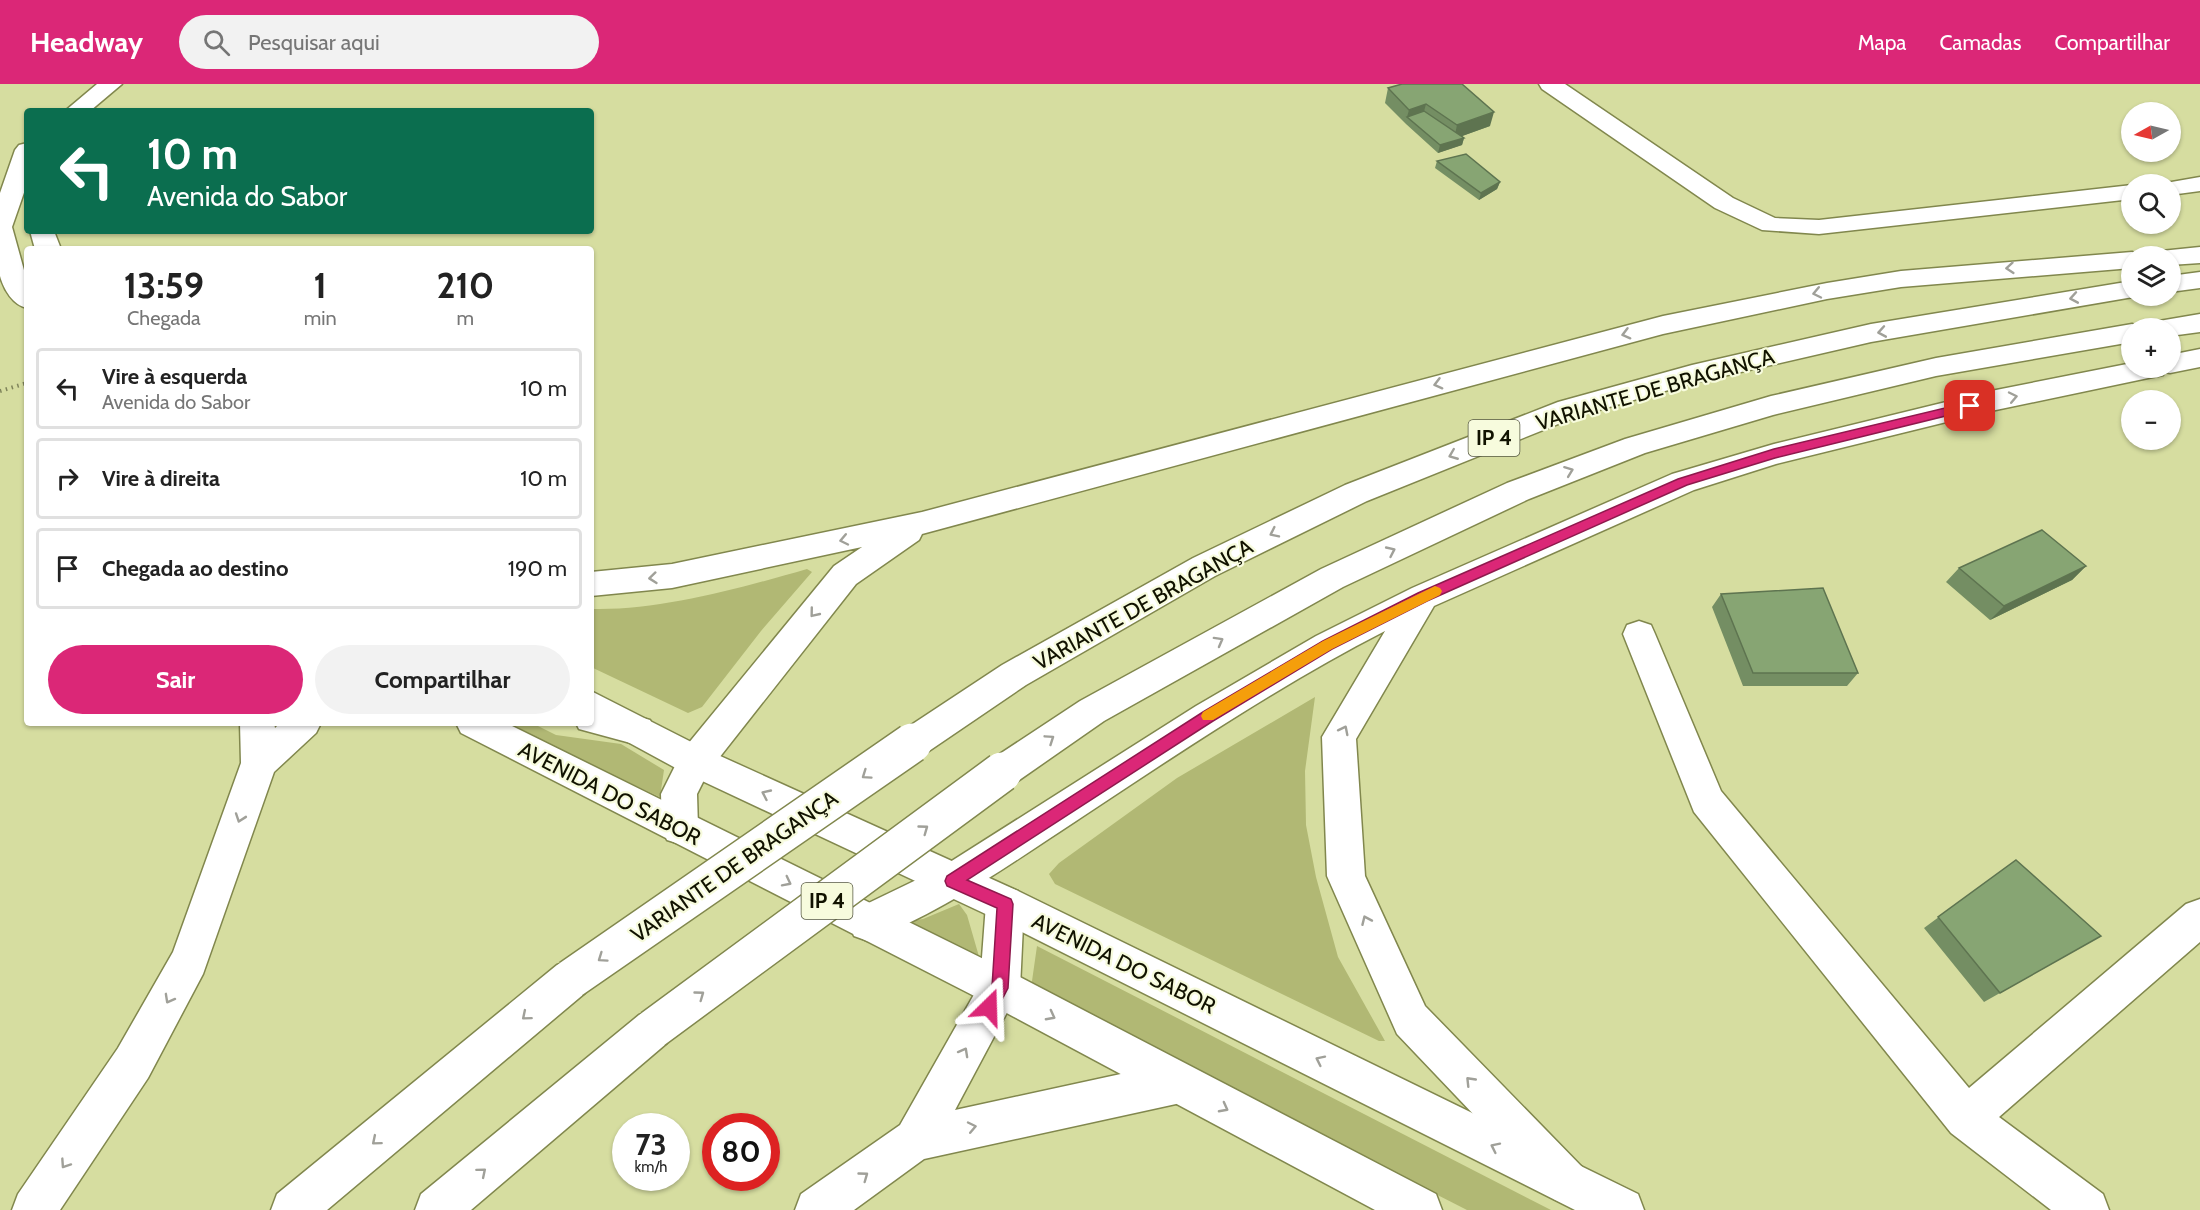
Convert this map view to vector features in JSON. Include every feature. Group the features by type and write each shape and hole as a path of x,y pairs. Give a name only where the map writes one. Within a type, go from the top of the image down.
{"main road":[{"path":"80,108 112,84"},
{"path":"92,108 112,84"},
{"path":"1550,84 1724,203 1771,225 1819,227 2121,193"},
{"path":"24,159 0,228 15,284 24,296"},
{"path":"2181,187 2200,184"},
{"path":"2181,256 2200,255"},
{"path":"594,584 672,576 922,523 1663,325 1827,291 1901,279 2121,261"},
{"path":"2181,283 2200,280"},
{"name":"VARIANTE DE BRAGANÇA","path":"293,1210 571,979 1014,675 1204,567 1356,494 1568,409 1692,374 1871,333 2121,291"},
{"path":"2181,326 2200,323"},
{"name":"IP 4","path":"437,1210 652,1029 1002,772 1092,711 1332,578 1539,483 1635,446 1772,406 1936,367 2121,335"},
{"path":"2181,362 2200,358"},
{"path":"868,923 952,881 1218,710 1328,645 1423,597 1694,478 1774,454 1923,418 2121,375"},
{"path":"680,828 679,794 695,761 845,575 922,523"},
{"path":"1423,597 1339,737 1346,876 1411,1020 1569,1184"},
{"path":"1640,634 1707,801 1966,1118 2087,1210"},
{"name":"AVENIDA DO SABOR","path":"594,707 695,761 1005,904 1622,1210"},
{"path":"594,720 638,730"},
{"path":"34,1210 133,1064 189,962 259,763 257,726"},
{"path":"259,763 301,726"},
{"name":"AVENIDA DO SABOR","path":"478,726 1000,988 1420,1210"},
{"path":"915,1140 1000,988 1005,904"},
{"path":"1966,1118 2200,916"},
{"path":"816,1210 915,1140 1176,1083"}],"path":[{"path":"0,391 24,384"}],"green space":[{"path":"807,569 812,572 761,631 702,707 688,713 594,668 594,609 644,606 728,591"},
{"path":"1315,697 1305,771 1306,825 1316,877 1338,957 1385,1041 1379,1041 1055,884 1049,874 1059,863 1177,778"},
{"path":"515,726 538,726 556,735 621,744 664,770 660,797 561,751"},
{"path":"959,904 967,915 980,960 901,922 923,919"},
{"path":"1037,946 1551,1210 1467,1210 1031,988"}],"building":[{"path":"1402,84 1462,84 1494,112 1457,125 1426,104 1409,110 1388,88"},
{"path":"1424,111 1464,138 1440,145 1407,117"},
{"path":"1466,154 1500,182 1481,193 1437,161"},
{"path":"2042,530 2086,566 2004,606 1959,568"},
{"path":"1823,588 1858,673 1753,673 1721,594"},
{"path":"2016,860 2101,936 2000,993 1938,917"}],"slow traffic":[{"path":"1208,716 1328,645 1435,591"}],"route":[{"path":"989,1007 1000,988 1005,904 952,881 1208,716 1328,645 1423,597 1683,482 1774,454 1970,406"}]}
